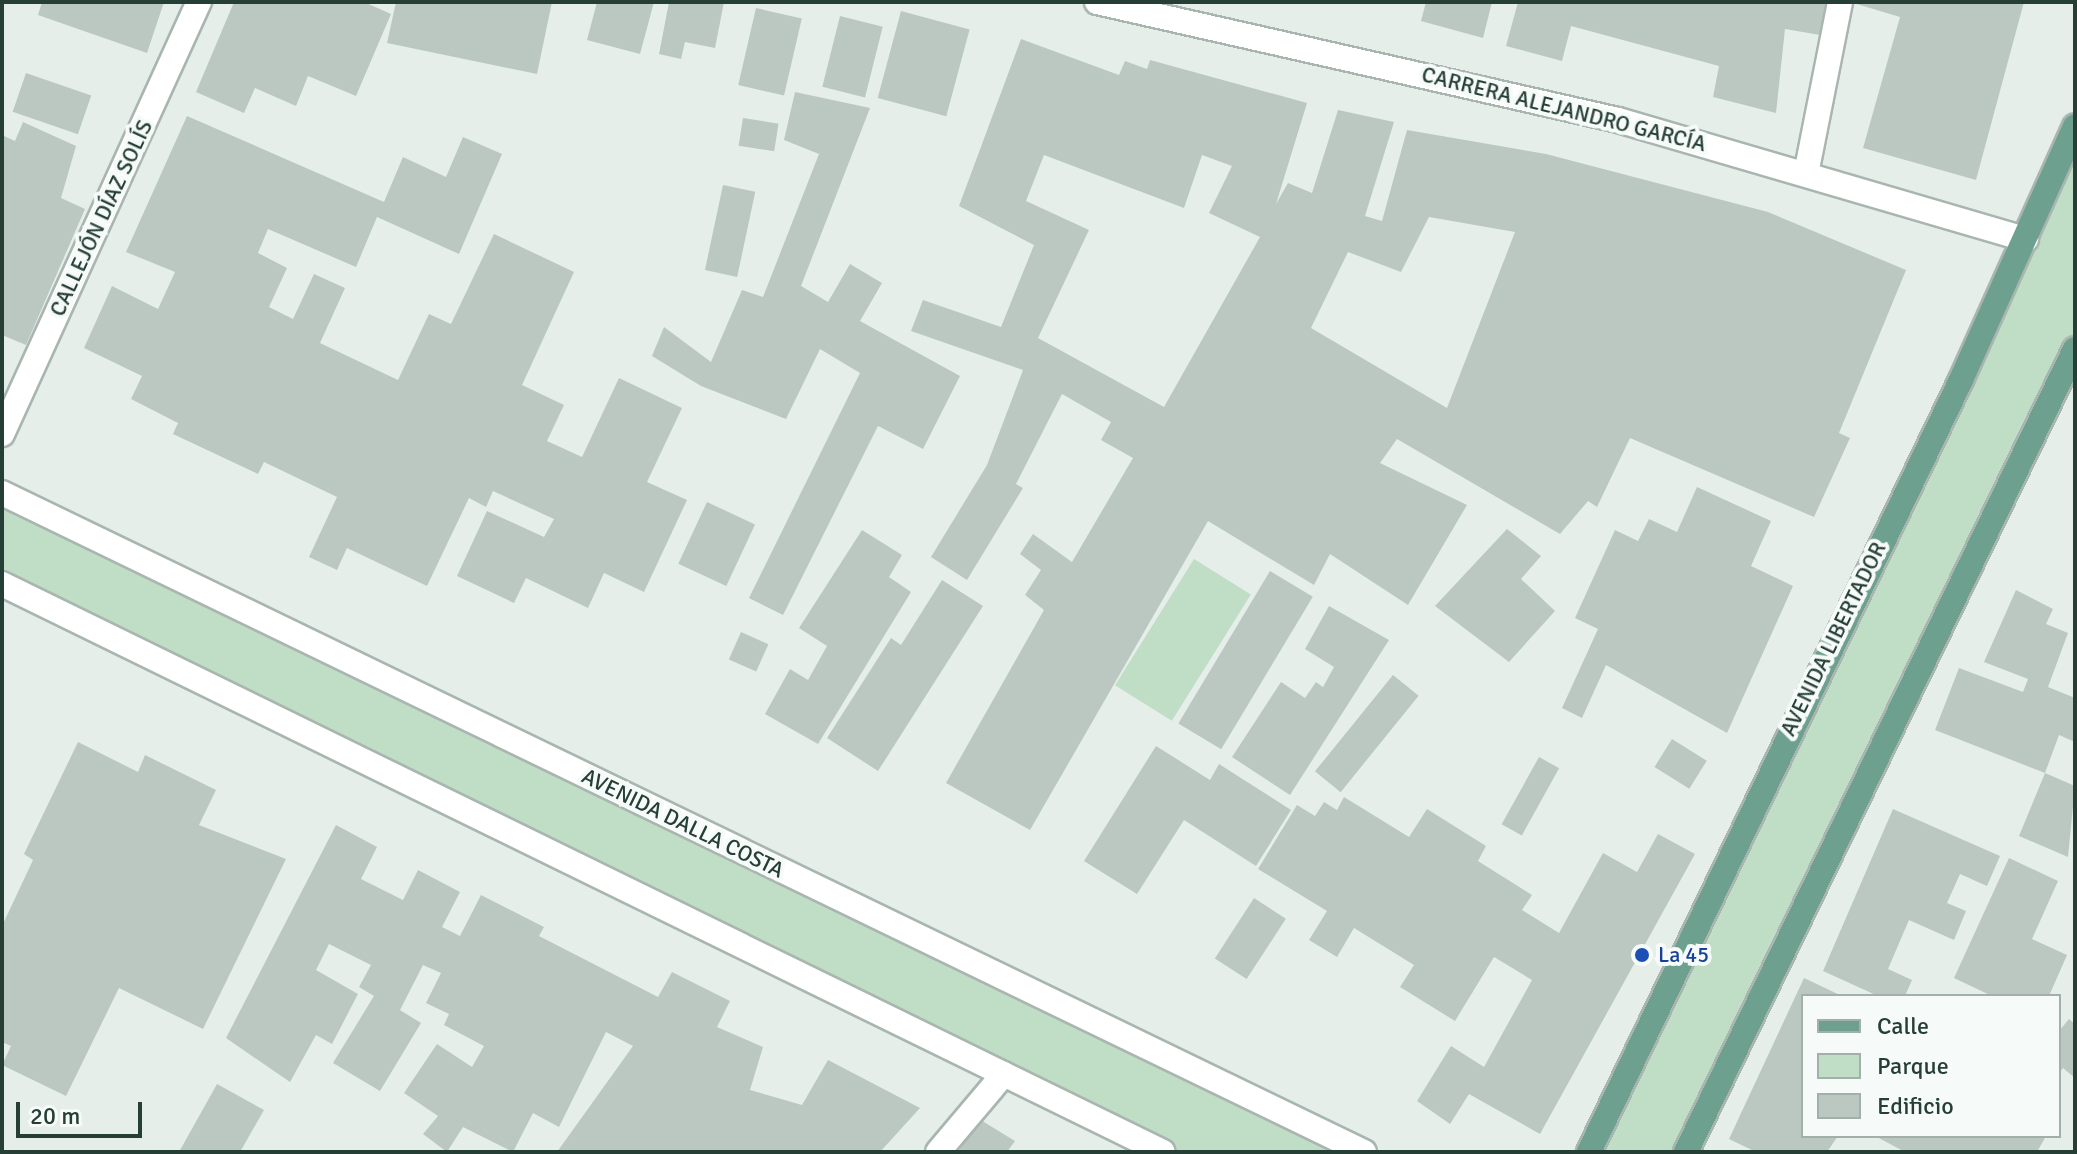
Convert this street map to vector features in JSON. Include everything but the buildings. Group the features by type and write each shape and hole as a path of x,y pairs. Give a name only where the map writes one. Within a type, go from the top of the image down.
{"main road":[{"name":"AVENIDA LIBERTADOR","path":"1589,1152 2026,239 2075,126"},
{"path":"1686,1152 2075,349"}],"street":[{"name":"CALLEJÓN DÍAZ SOLÍS","path":"2,434 199,2"},
{"name":"CARRERA ALEJANDRO GARCÍA","path":"1097,2 1527,98 1806,174 2026,239"},
{"path":"1806,174 1840,2"},
{"name":"AVENIDA DALLA COSTA","path":"2,493 1364,1152"},
{"path":"2,584 1163,1152"},
{"path":"938,1152 1004,1074"}],"green space":[{"path":"2075,126 2075,349 1686,1152 1589,1152"},
{"path":"2,493 1364,1152 1163,1152 2,584"},
{"path":"1194,559 1251,595 1172,721 1115,685"}],"place":[{"name":"La 45","path":"1642,955"}]}
